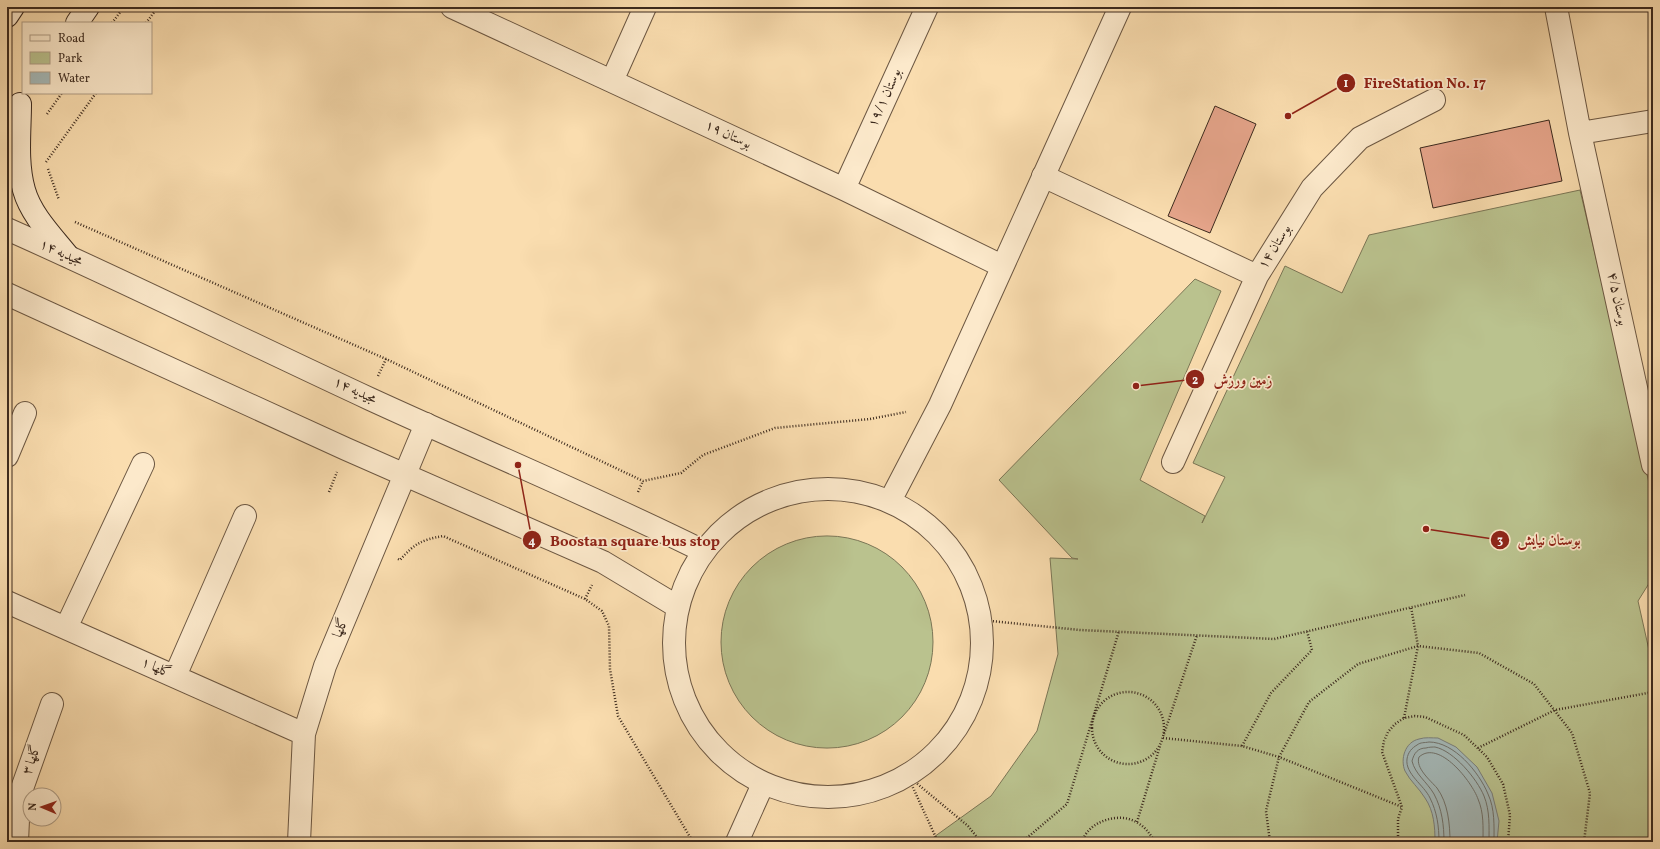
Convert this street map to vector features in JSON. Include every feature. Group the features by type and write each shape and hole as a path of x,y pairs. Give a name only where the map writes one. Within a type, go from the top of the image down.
{"street":[{"path":"7,16 13,7"},
{"path":"78,22 88,7"},
{"name":"بوستان ۱۹","path":"452,7 844,189 1002,266"},
{"path":"612,81 644,7"},
{"name":"بوستان ۱۹/۱","path":"844,189 927,7"},
{"path":"890,500 940,405 1120,7"},
{"name":"بوستان ۴/۵","path":"1556,7 1580,133 1653,465"},
{"path":"7,122 24,98"},
{"path":"24,98 20,157 24,190 37,216 68,256"},
{"name":"بوستان ۱۴","path":"1043,176 1257,276 1312,188 1360,138 1434,100"},
{"path":"1580,133 1653,121"},
{"name":"مجیدیه ۱۴","path":"9,232 68,256 426,424 627,514 703,551"},
{"path":"1173,462 1257,276"},
{"path":"7,294 405,476 603,562 678,607"},
{"path":"7,456 25,413"},
{"name":"گلها","path":"299,842 304,734 325,666 426,424"},
{"path":"66,628 143,464"},
{"path":"805,489 864,492 890,500 919,517 960,562 981,620 979,680 953,735 908,776 851,797 792,794 762,784 737,769 695,723 675,667 678,607 703,551 749,509 805,489"},
{"path":"174,676 246,516"},
{"name":"گلها ۱","path":"7,602 304,734"},
{"name":"گلها ۳","path":"17,842 19,797 52,704"},
{"path":"737,842 762,784"}],"path":[{"path":"113,22 124,7"},
{"path":"147,22 158,7"},
{"path":"45,163 95,94"},
{"path":"24,98 48,112 47,119"},
{"path":"46,156 45,163 61,205"},
{"path":"73,222 386,359 643,481 681,474 703,455 775,428 870,419 940,405"},
{"path":"373,549 400,560 409,550 424,540 443,536 585,599 602,611 609,626 610,669 618,716 693,842"},
{"path":"981,620 1080,630 1274,639 1465,595"},
{"path":"1404,718 1418,646 1411,607"},
{"path":"1022,842 1067,804 1118,631"},
{"path":"1242,746 1271,693 1312,650 1307,631"},
{"path":"1137,822 1197,635"},
{"path":"1270,842 1266,811 1279,757 1309,702 1358,664 1418,646 1479,653 1534,684 1572,733 1590,793 1584,842"},
{"path":"1124,692 1138,693 1151,700 1160,711 1164,724 1163,738 1156,751 1146,760 1132,764 1118,763 1106,756 1097,745 1092,732 1093,718 1100,705 1111,696 1124,692"},
{"path":"1478,748 1555,710 1653,692"},
{"path":"1398,842 1398,819 1402,807 1382,752 1384,741 1388,732 1395,724 1404,718 1414,716 1425,717 1464,735 1487,757 1503,784 1510,815 1508,842"},
{"path":"1163,738 1242,746 1279,757 1402,807"},
{"path":"908,776 938,842"},
{"path":"908,776 968,826 981,842"},
{"path":"1082,842 1092,827 1106,820 1122,818 1137,822 1149,832 1154,842"}],"green space":[{"path":"1580,190 1653,500 1653,577 1638,601 1653,668 1653,842 927,842 991,796 1037,731 1058,654 1050,558 1078,559 1072,558 999,480 1195,279 1221,291 1140,480 1205,516 1202,523 1225,477 1193,463 1285,266 1342,293 1369,235"},
{"path":"827,536 848,538 868,544 886,554 902,567 915,583 925,601 931,621 933,642 931,663 925,683 915,701 902,717 886,730 868,740 848,746 827,748 806,746 786,740 768,730 752,717 739,701 729,683 723,663 721,642 723,621 729,601 739,583 752,567 768,554 786,544 806,538"}],"water":[{"path":"1424,738 1438,738 1456,747 1477,767 1492,793 1499,821 1497,842 1435,842 1434,825 1430,808 1423,794 1407,775 1403,761 1407,747 1414,741"}],"building":[{"path":"1215,106 1256,124 1210,233 1168,216"},
{"path":"1549,120 1562,181 1433,208 1420,148"}],"place":[{"name":"FireStation No. 17","path":"1288,116"},
{"name":"زمین ورزش","path":"1136,386"},
{"name":"Boostan square bus stop","path":"518,465"},
{"name":"بوستان نیایش","path":"1426,529"}]}
